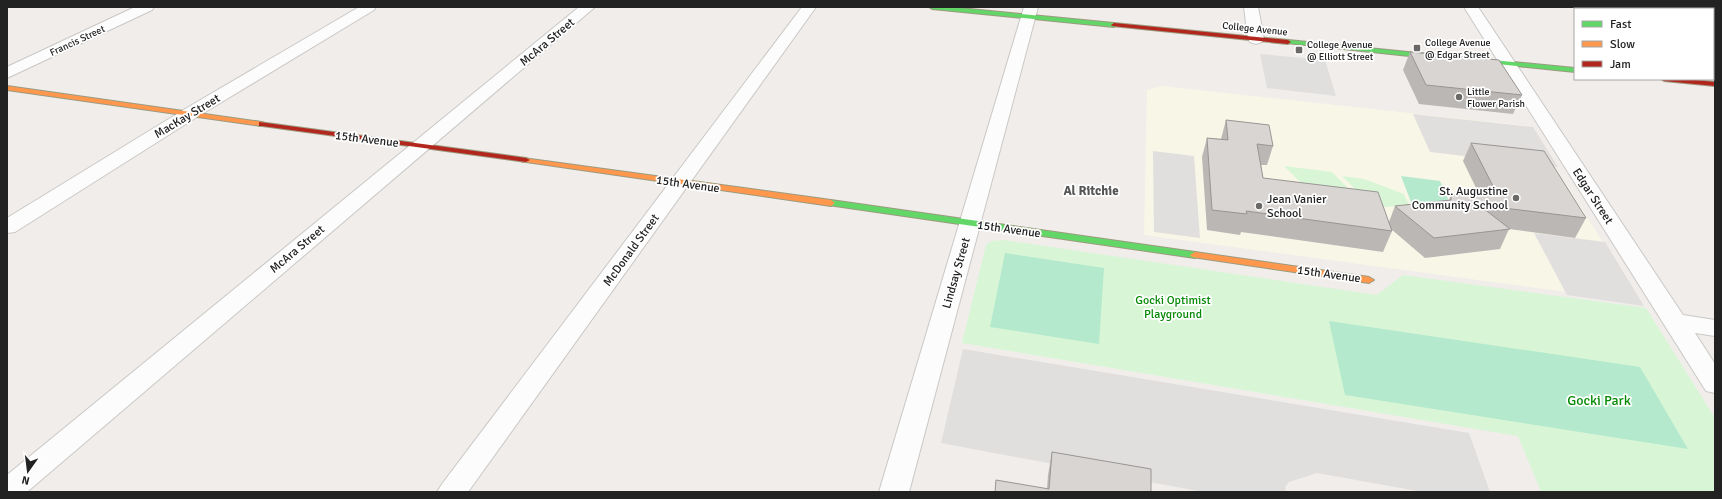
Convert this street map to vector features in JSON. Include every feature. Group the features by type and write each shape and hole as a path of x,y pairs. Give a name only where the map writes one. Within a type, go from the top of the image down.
{"street":[{"name":"Francis Street","path":"7,73 148,7"},
{"name":"MacKay Street","path":"7,227 191,113 369,7"},
{"name":"McAra Street","path":"7,492 588,7"},
{"name":"McDonald Street","path":"452,492 809,7"},
{"name":"College Avenue","path":"932,7 1030,12 1256,39 1447,58"},
{"path":"1251,7 1256,39"},
{"name":"Edgar Street","path":"1471,7 1715,384"},
{"name":"Lindsay Street","path":"894,492 1030,12"},
{"path":"1462,59 1574,70"},
{"path":"1674,80 1715,84"},
{"name":"15th Avenue","path":"7,88 1369,280"},
{"path":"1675,322 1715,328"}],"shaded area":[{"path":"1260,54 1325,60 1336,96 1267,88"},
{"path":"1162,86 1529,126 1641,302 1144,235 1147,90"},
{"path":"1413,114 1533,127 1558,167 1430,152"},
{"path":"1153,151 1194,156 1200,238 1154,232"},
{"path":"1534,233 1605,242 1644,306 1567,295"},
{"path":"963,349 1469,433 1490,492 1423,492 1317,473 1289,482 1285,487 1286,492 1203,492 941,443"}],"green space":[{"path":"1284,166 1332,172 1356,196 1310,192"},
{"path":"1342,176 1364,179 1404,194 1409,205 1374,208"},
{"path":"1401,176 1440,181 1452,208 1414,210"},
{"name":"Gocki Park","path":"1004,240 1377,295 1403,275 1646,308 1715,418 1715,492 1541,492 1518,436 962,343 986,245 992,241"},
{"path":"1005,253 1104,268 1099,344 990,327"},
{"path":"1329,321 1640,367 1688,449 1345,395"}],"building":[{"path":"1410,52 1499,60 1522,95 1426,85"},
{"path":"1226,120 1269,125 1273,146 1257,144 1263,178 1378,192 1392,231 1246,211 1247,214 1212,210 1207,138 1228,140"},
{"path":"1471,143 1544,151 1586,218 1479,205 1510,229 1434,238 1395,206 1451,200 1451,195 1495,190"},
{"path":"1052,452 1151,469 1151,492 995,492 996,480 1049,489"}],"traffic: fast":[{"path":"932,7 1114,25"},
{"path":"1288,42 1438,57"},
{"path":"1471,60 1574,70"},
{"path":"831,203 1195,255"}],"traffic: slow":[{"path":"7,88 262,124"},
{"path":"526,160 831,203"},
{"path":"1195,255 1369,280"}],"traffic: jam":[{"path":"1114,25 1288,42"},
{"path":"1674,80 1715,84"},
{"path":"262,124 526,160"}],"place":[{"name":"College Avenue @ Edgar Street","path":"1417,48"},
{"name":"College Avenue @ Elliott Street","path":"1299,50"},
{"name":"Little Flower Parish","path":"1459,97"},
{"name":"St. Augustine Community School","path":"1516,198"},
{"name":"Jean Vanier School","path":"1259,206"}],"district":[{"name":"Al Ritchie","path":"1091,190"}],"park label":[{"name":"Gocki Optimist Playground","path":"1173,307"}]}
